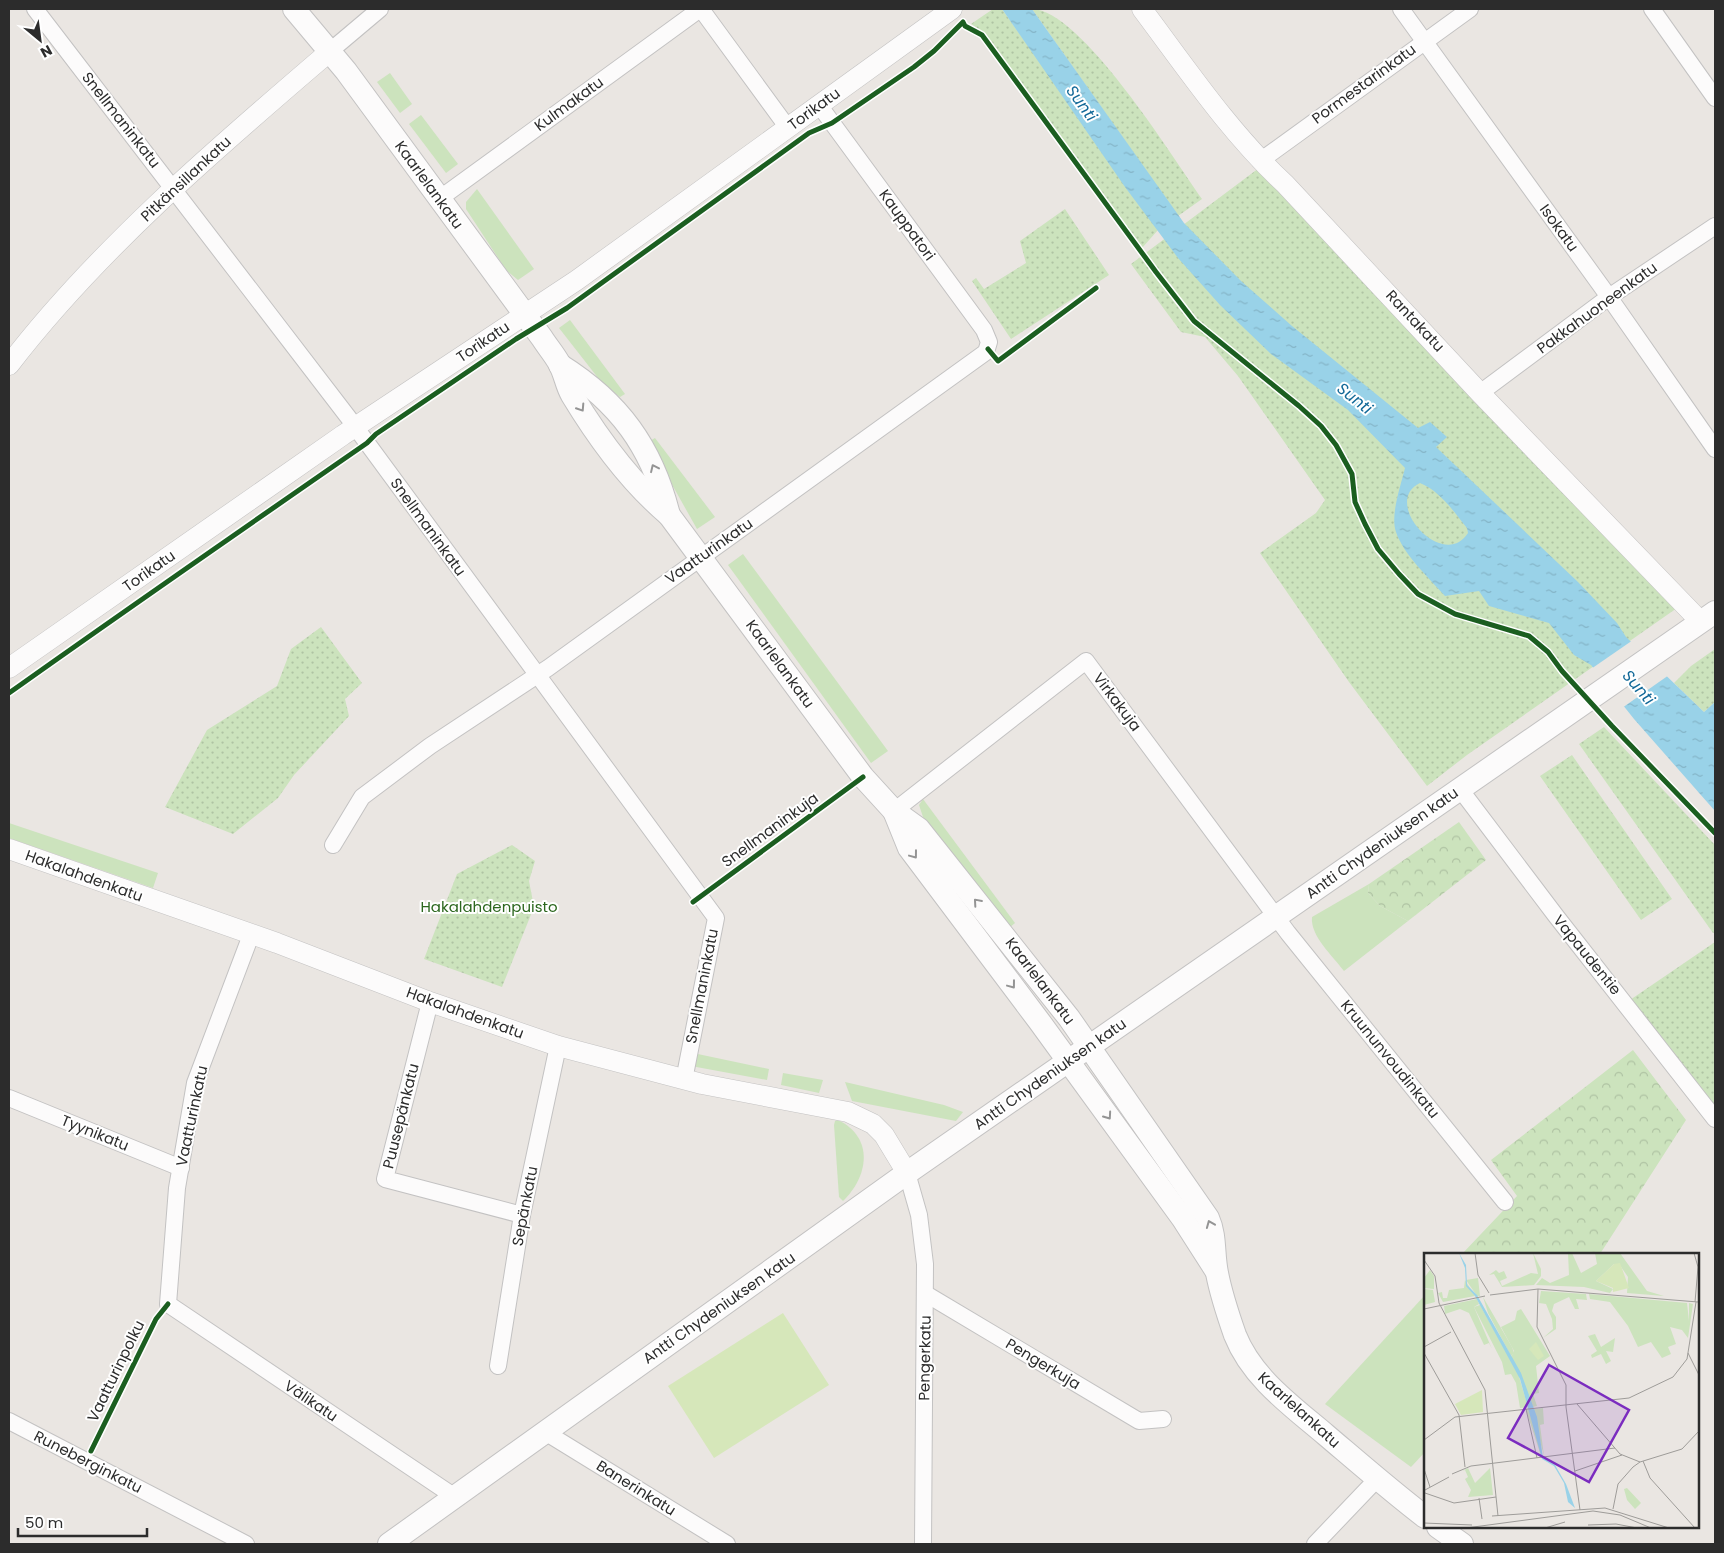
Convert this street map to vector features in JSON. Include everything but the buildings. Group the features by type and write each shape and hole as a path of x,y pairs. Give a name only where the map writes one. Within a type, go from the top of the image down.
{"main road":[{"name":"Kaarlelankatu","path":"294,9 346,71 560,365 566,385 587,418 648,497 669,514 863,777 894,811 919,829 960,883 1008,939 1089,1047 1208,1218 1214,1237 1217,1272 1236,1336 1250,1363 1272,1388 1377,1479 1424,1516"},
{"name":"Antti Chydeniuksen katu","path":"389,1544 907,1173 1708,617"},
{"name":"Kaarlelankatu","path":"894,811 909,848 1183,1219 1217,1272"},
{"path":"1439,1528 1462,1544"}],"street":[{"name":"Snellmaninkatu","path":"35,9 355,427 716,918 684,1080"},
{"name":"Pitkänsillankatu","path":"9,365 92,266 174,190 380,9"},
{"name":"Kulmakatu","path":"439,199 700,9 788,128"},
{"name":"Torikatu","path":"9,668 355,427 524,315 952,9"},
{"name":"Rantakatu","path":"1142,9 1216,107 1260,161 1291,191 1480,393 1708,617"},
{"name":"Isokatu","path":"1401,9 1715,449"},
{"name":"Pormestarinkatu","path":"1260,161 1470,9"},
{"path":"1652,9 1715,98"},
{"name":"Kauppatori","path":"819,105 984,330 989,342 988,348"},
{"name":"Pakkahuoneenkatu","path":"1480,393 1609,298 1715,226"},
{"name":"Vaatturinkatu","path":"333,845 362,796 430,746 537,675 981,357 988,348"},
{"name":"Virkakuja","path":"894,811 1086,661 1276,916"},
{"name":"Vapaudentie","path":"1460,788 1556,916 1715,1119"},
{"name":"Hakalahdenkatu","path":"9,849 430,1002 558,1046 684,1080 848,1112 873,1124 884,1135 907,1173"},
{"name":"Kruununvoudinkatu","path":"1276,916 1505,1202"},
{"name":"Vaatturinkatu","path":"168,1304 173,1222 195,1083 250,935"},
{"name":"Puusepänkatu","path":"430,1002 385,1180 522,1215"},
{"name":"Sepänkatu","path":"498,1366 522,1215 547,1107 558,1046"},
{"name":"Tyynikatu","path":"9,1098 181,1168"},
{"name":"Pengerkatu","path":"907,1173 920,1215 924,1246 926,1294 923,1544"},
{"name":"Pengerkuja","path":"926,1294 1139,1421 1163,1419"},
{"name":"Välikatu","path":"168,1304 455,1497"},
{"name":"Runeberginkatu","path":"9,1421 246,1544"},
{"name":"Banerinkatu","path":"545,1432 727,1544"},
{"path":"1315,1544 1377,1479"}],"green space":[{"path":"993,9 1002,9 1158,230 1142,248 985,33 971,24"},
{"path":"1032,9 1052,15 1075,33 1100,58 1148,121 1202,199 1178,216"},
{"path":"390,73 412,104 400,113 377,82"},
{"path":"421,115 458,164 446,173 409,124"},
{"path":"1259,168 1677,608 1467,755 1427,786 1349,682 1260,553 1316,513 1325,500 1238,376 1205,337 1181,332 1131,264"},
{"path":"477,189 534,269 518,280 506,270 466,209 466,202"},
{"path":"1065,209 1109,275 1011,339 972,281 976,278 984,289 1026,263 1020,241"},
{"path":"570,320 625,394 620,397 602,383 559,328"},
{"path":"655,438 715,517 697,529 648,442"},
{"path":"743,554 888,751 871,763 728,565"},
{"path":"321,627 362,683 345,699 349,716 294,775 278,798 233,834 165,807 207,730 277,686 291,649"},
{"path":"1715,649 1715,702 1704,712 1674,683 1691,666"},
{"path":"1604,727 1715,845 1715,932 1713,933 1579,744"},
{"path":"1572,755 1672,899 1641,920 1540,776"},
{"path":"923,799 1015,923 1009,928 995,914 923,817 919,805"},
{"path":"1459,822 1486,860 1408,921 1380,906 1368,893 1369,884"},
{"path":"9,823 158,873 153,888 9,838"},
{"name":"Hakalahdenpuisto","path":"512,845 535,861 529,881 534,907 502,987 424,959 457,874"},
{"path":"1369,884 1368,893 1380,906 1408,921 1344,971 1318,938 1312,924 1312,917"},
{"path":"1715,942 1715,1112 1630,1000"},
{"path":"1633,1050 1686,1120 1601,1253 1463,1253 1517,1196 1491,1160"},
{"path":"693,1053 769,1069 767,1080 691,1066"},
{"path":"783,1073 823,1080 819,1093 781,1085"},
{"path":"845,1082 944,1105 963,1112 956,1121 852,1101"},
{"path":"838,1120 850,1128 858,1137 864,1158 858,1181 843,1201 839,1197 834,1125 835,1121"},
{"path":"1424,1296 1424,1453 1411,1467 1325,1404"},
{"path":"783,1313 829,1385 714,1458 668,1386"}],"water":[{"name":"Sunti","path":"1002,9 1032,9 1184,223 1241,281 1292,326 1418,428 1430,422 1447,437 1436,447 1578,582 1617,623 1626,637 1704,712 1715,702 1715,811 1634,719 1591,665 1574,655 1549,623 1489,606 1479,591 1445,596 1404,549 1396,532 1394,525 1395,509 1405,468 1348,410 1271,354 1220,305 1178,258 1125,187","holes":["1420,483 1446,503 1467,528 1468,533 1457,543 1444,544 1431,539 1420,530 1411,517 1407,504 1410,492"]}],"pier":[{"path":"1633,640 1669,675 1622,708 1591,669"}],"cycle path":[{"path":"9,693 367,443 376,434 516,339 567,308 809,133 832,123 914,67 934,51 963,22 965,26 982,35 1194,321 1321,426 1336,445 1352,474 1355,502 1378,549 1399,574 1418,594 1455,614 1529,636 1548,652 1562,671 1612,726 1715,833"},
{"path":"988,349 998,361 1096,288"},
{"name":"Snellmaninkuja","path":"693,902 863,777"},
{"name":"Vaatturinpolku","path":"91,1451 156,1319 168,1304"}]}
